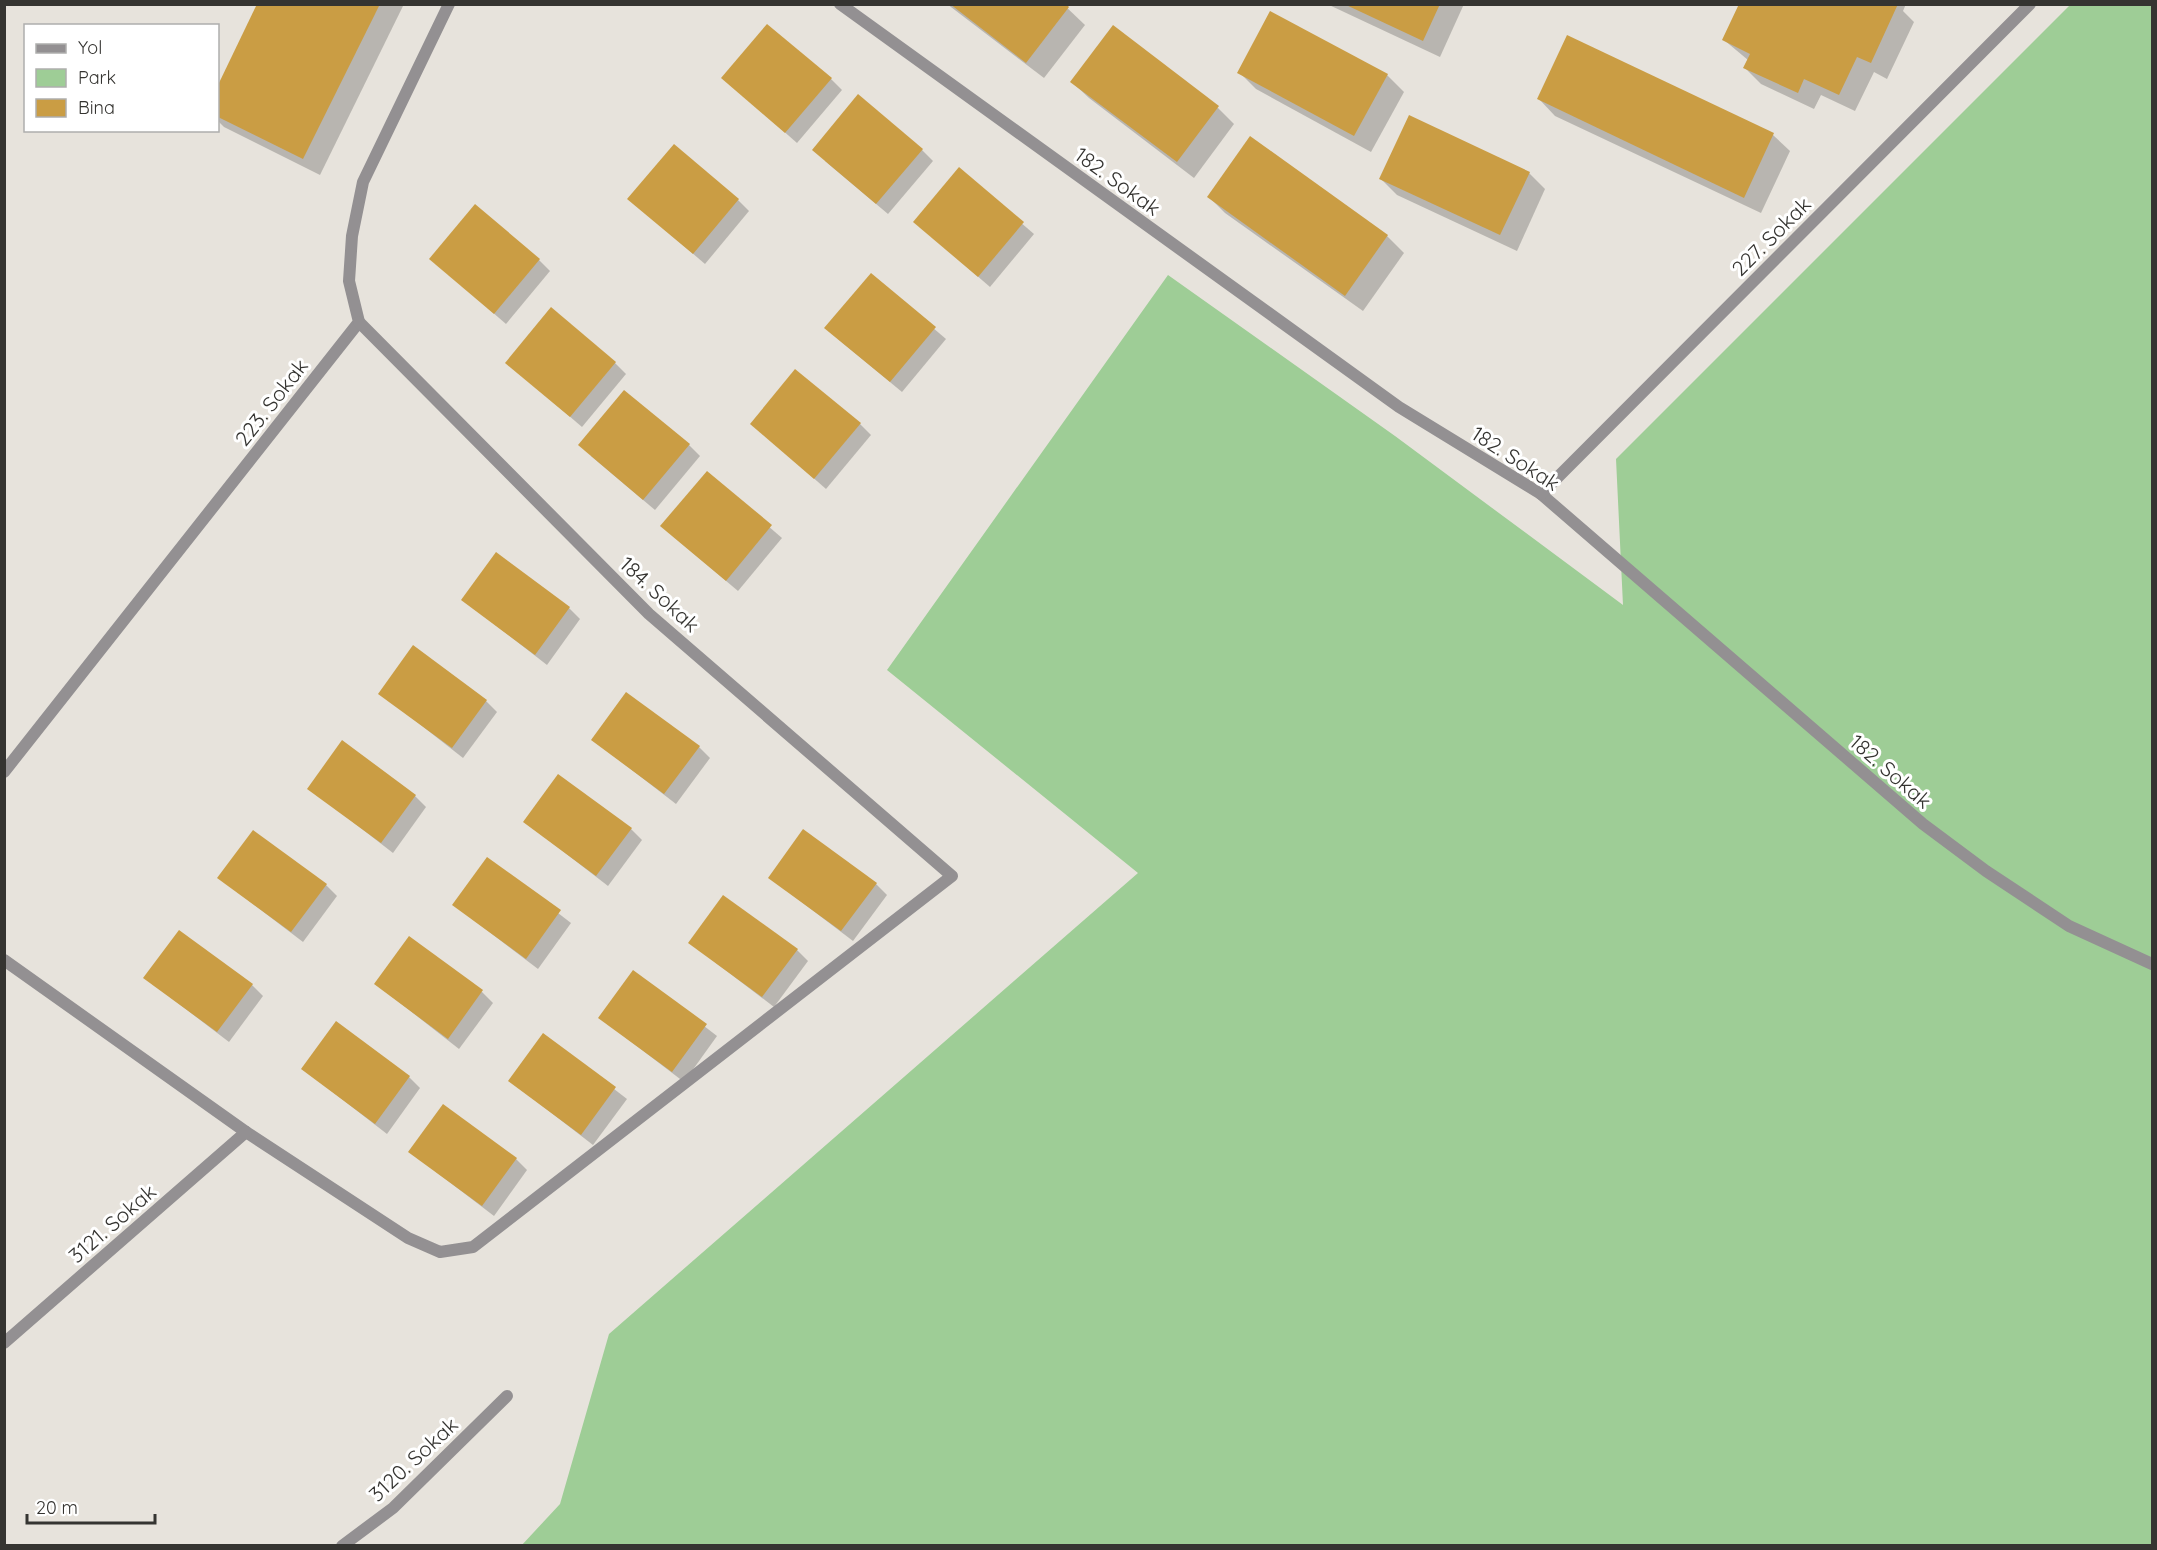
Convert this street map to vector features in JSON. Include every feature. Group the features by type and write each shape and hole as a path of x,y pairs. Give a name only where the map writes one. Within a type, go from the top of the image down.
{"street":[{"path":"359,322 349,281 352,236 363,182 449,4"},
{"name":"182. Sokak","path":"840,4 1399,407 1541,494 1923,824 1986,871 2069,926 2152,964"},
{"name":"227. Sokak","path":"1541,494 2030,4"},
{"name":"223. Sokak","path":"4,772 359,322"},
{"name":"184. Sokak","path":"246,1132 408,1238 440,1252 473,1247 952,876 649,614 359,322"},
{"path":"4,960 246,1132"},
{"name":"3121. Sokak","path":"4,1343 246,1132"},
{"name":"3120. Sokak","path":"342,1545 393,1508 507,1396"}],"green space":[{"path":"2070,5 2152,5 2152,1545 521,1546 560,1504 609,1334 1138,873 887,670 1168,275 1395,436 1623,605 1616,459"}],"building":[{"path":"257,4 380,4 303,159 219,117 219,83"},
{"path":"950,4 1066,4 1069,7 1026,63"},
{"path":"1344,4 1440,4 1423,41"},
{"path":"1739,4 1898,4 1871,63 1857,57 1839,95 1804,79 1798,93 1743,68 1750,54 1722,40"},
{"path":"1270,11 1388,74 1354,136 1237,73"},
{"path":"767,24 832,78 785,133 721,78"},
{"path":"1113,25 1219,106 1177,162 1070,82"},
{"path":"1567,35 1774,133 1744,198 1537,99"},
{"path":"858,94 923,149 876,204 812,150"},
{"path":"1409,115 1530,172 1500,235 1379,179"},
{"path":"1250,136 1388,235 1345,296 1207,197"},
{"path":"674,144 739,199 693,254 627,199"},
{"path":"959,167 1024,222 978,277 913,222"},
{"path":"475,204 540,259 494,314 429,259"},
{"path":"871,273 936,327 890,382 824,328"},
{"path":"551,307 616,362 570,417 505,363"},
{"path":"795,369 861,423 814,479 750,424"},
{"path":"624,390 690,444 643,500 578,445"},
{"path":"707,471 772,525 726,581 660,526"},
{"path":"496,552 570,607 535,655 461,600"},
{"path":"413,645 487,700 452,748 378,694"},
{"path":"626,692 700,746 664,794 591,740"},
{"path":"342,740 416,795 381,843 307,789"},
{"path":"558,774 632,828 596,876 523,822"},
{"path":"803,829 877,883 841,931 768,878"},
{"path":"253,830 327,884 291,932 217,878"},
{"path":"487,857 561,910 526,959 452,905"},
{"path":"723,895 798,949 762,997 688,943"},
{"path":"179,930 253,984 217,1032 143,978"},
{"path":"409,936 483,990 448,1039 374,984"},
{"path":"633,970 707,1024 672,1072 598,1018"},
{"path":"336,1021 410,1076 375,1124 301,1069"},
{"path":"543,1033 616,1087 581,1135 508,1081"},
{"path":"443,1104 517,1158 482,1206 408,1152"}]}
